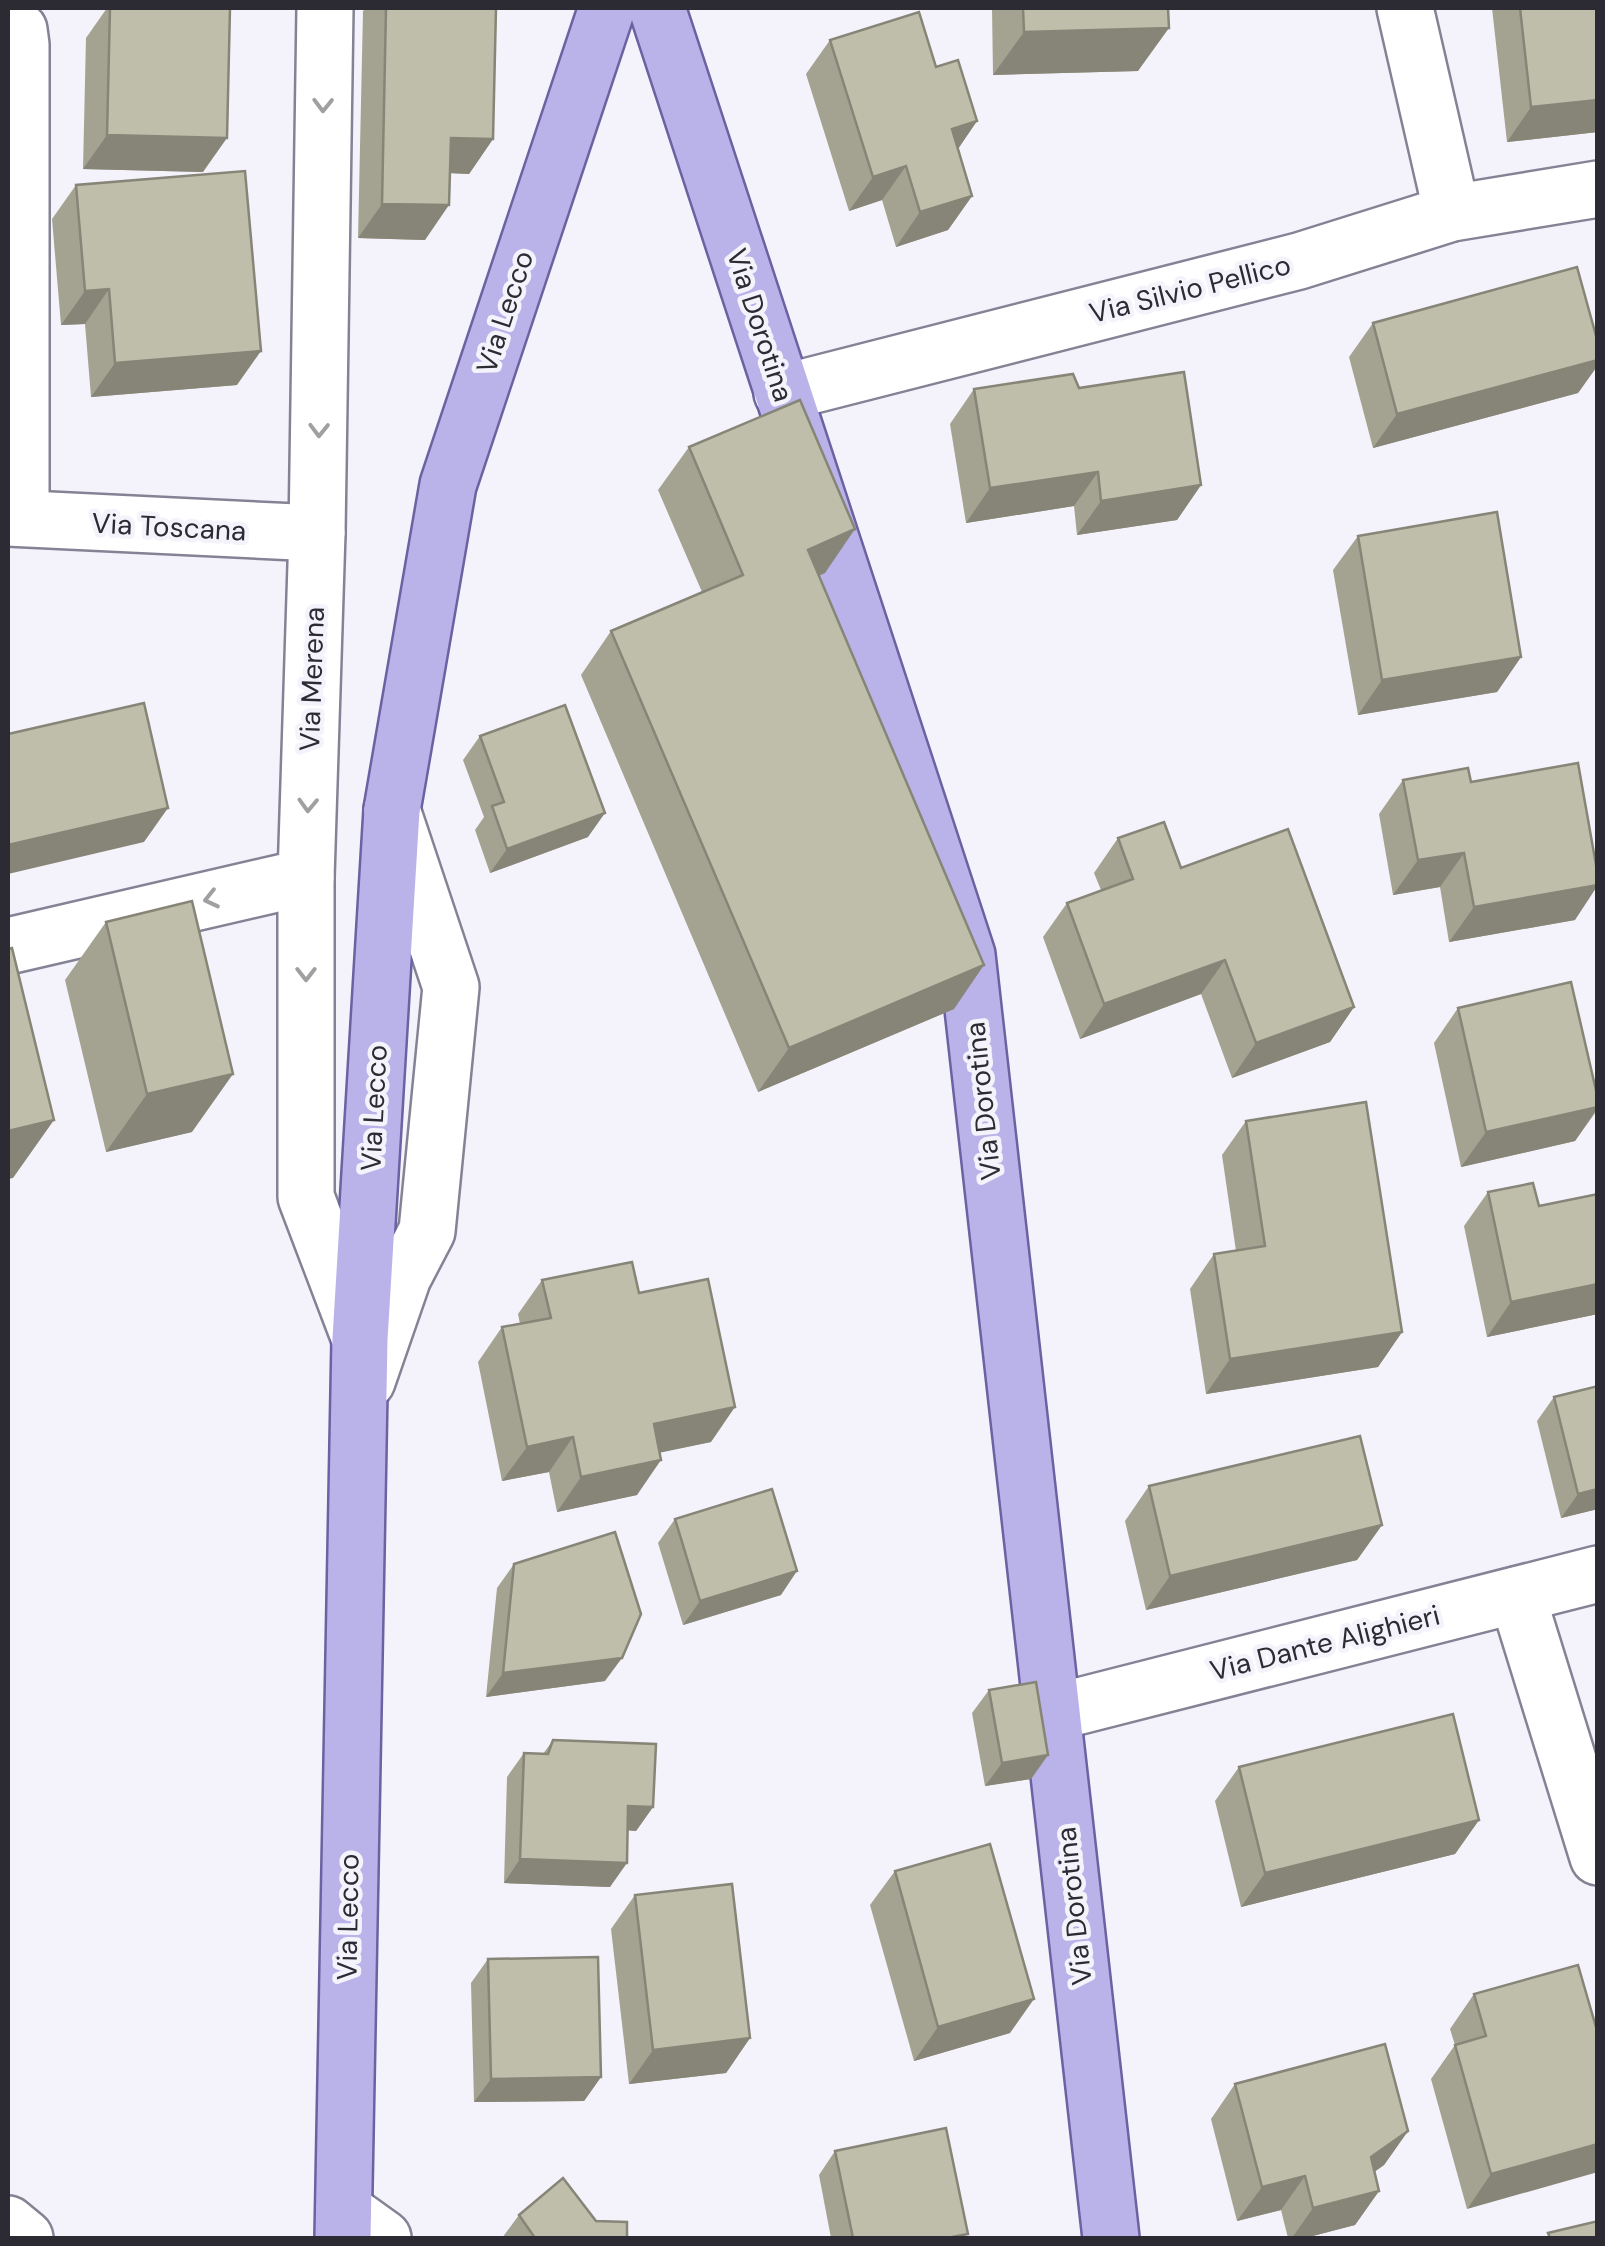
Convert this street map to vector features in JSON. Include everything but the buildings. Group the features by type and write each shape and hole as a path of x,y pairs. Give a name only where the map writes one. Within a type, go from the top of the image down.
{"main road":[{"name":"Via Lecco","path":"357,2229 344,2054 360,1339 392,810 448,485 607,8"},
{"name":"Via Dorotina","path":"657,8 967,955 1111,2238"}],"street":[{"name":"Via Merena","path":"324,8 317,533 306,877 306,1197 360,1339"},
{"path":"1405,8 1452,213"},
{"name":"Via Toscana","path":"8,20 19,30 21,45 14,518 317,533"},
{"name":"Via Silvio Pellico","path":"782,393 1299,261 1452,213 1598,189"},
{"path":"359,1403 403,1277 428,1231 451,987 392,810"},
{"path":"8,946 306,877"},
{"name":"Via Dante Alighieri","path":"1052,1713 1598,1574"},
{"path":"1517,1595 1598,1857"},
{"path":"8,2224 26,2238"}]}
